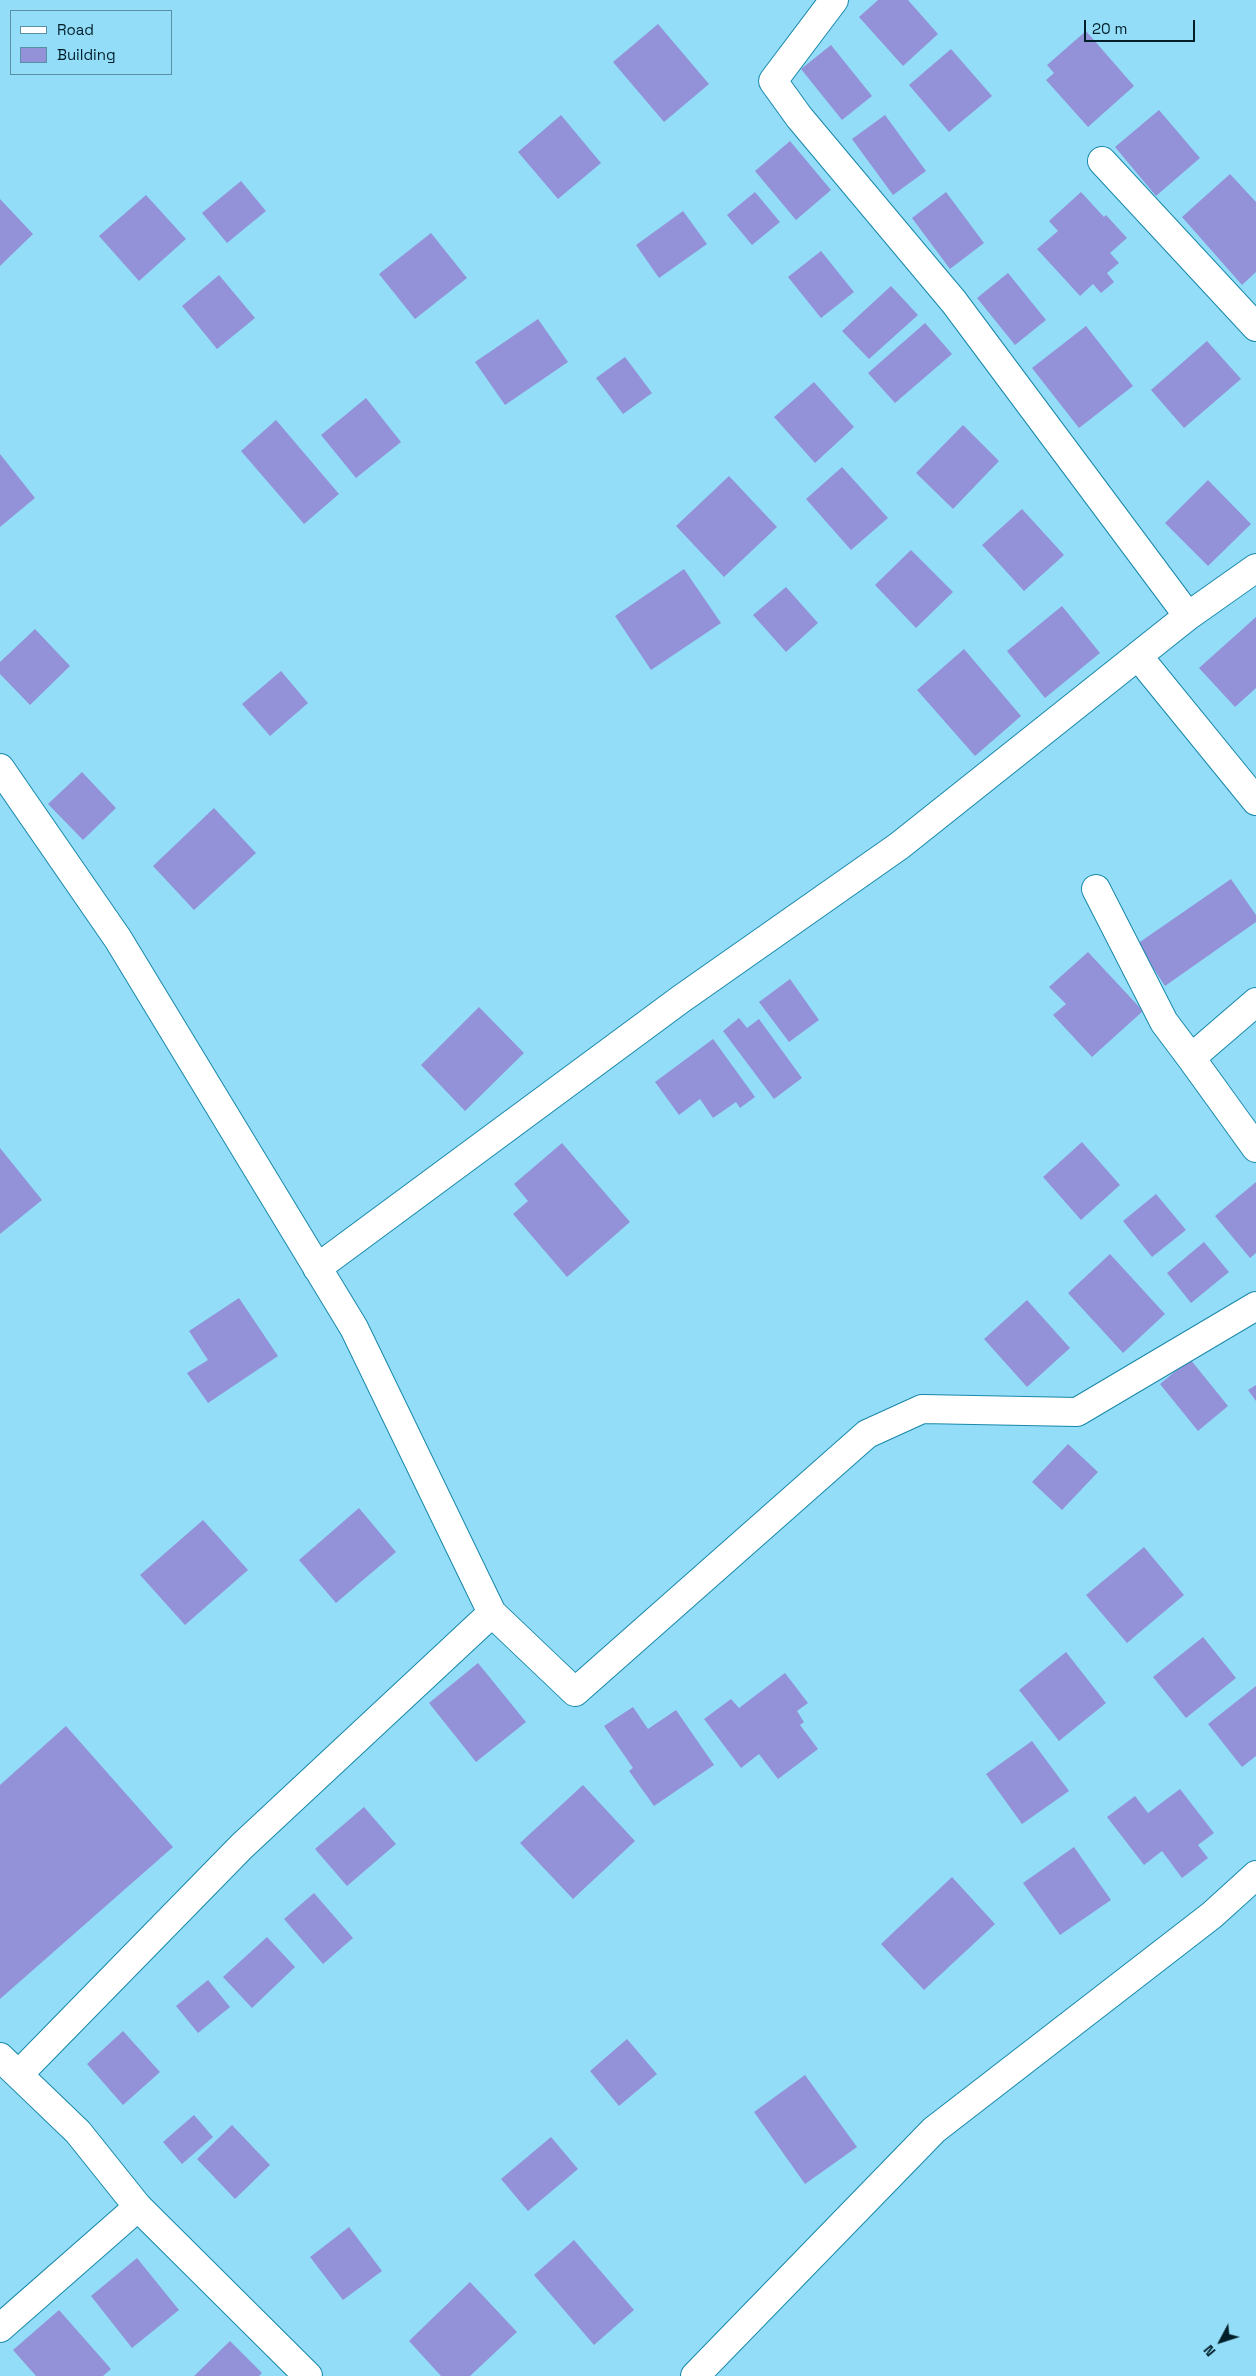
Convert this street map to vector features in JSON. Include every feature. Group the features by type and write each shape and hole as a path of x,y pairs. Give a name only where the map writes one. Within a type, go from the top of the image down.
{"street":[{"path":"834,0 773,81 799,117 954,302 1188,616"},
{"path":"1102,161 1256,327"},
{"path":"317,1268 681,999 899,846 1188,616 1256,568"},
{"path":"1138,656 1256,801"},
{"path":"0,768 118,939 354,1328 492,1613 575,1692 867,1434 922,1409 1077,1412 1256,1306"},
{"path":"1096,889 1164,1022 1256,1148"},
{"path":"1191,1058 1256,1002"},
{"path":"308,2376 138,2207 78,2132 10,2065 492,1613"},
{"path":"695,2376 934,2130 1212,1915 1256,1875"},
{"path":"0,2328 138,2207"}],"building":[{"path":"878,0 908,0 938,34 903,66 859,17"},
{"path":"658,24 709,84 664,122 613,62"},
{"path":"1086,31 1134,86 1088,127 1046,80 1054,73 1047,65"},
{"path":"831,45 872,96 842,120 801,69"},
{"path":"951,49 992,96 949,132 909,85"},
{"path":"1159,110 1200,158 1156,196 1115,147"},
{"path":"561,115 601,163 558,199 518,152"},
{"path":"885,115 926,171 893,195 852,139"},
{"path":"790,141 831,190 796,220 755,171"},
{"path":"1230,174 1256,202 1256,272 1242,285 1182,217"},
{"path":"241,181 266,211 227,243 202,213"},
{"path":"755,192 780,222 752,245 727,215"},
{"path":"946,192 984,243 950,269 912,218"},
{"path":"1081,192 1127,238 1110,253 1119,263 1107,273 1114,282 1101,293 1093,284 1080,296 1037,249 1058,231 1049,221"},
{"path":"146,195 186,239 139,281 99,236"},
{"path":"0,199 33,234 0,266"},
{"path":"683,211 707,244 659,278 636,245"},
{"path":"431,233 467,278 415,319 379,274"},
{"path":"821,251 854,292 821,318 788,277"},
{"path":"1008,273 1046,320 1015,345 977,298"},
{"path":"219,275 255,318 217,349 182,306"},
{"path":"891,286 918,315 869,359 842,331"},
{"path":"538,319 568,362 505,405 475,362"},
{"path":"925,323 952,354 895,403 868,373"},
{"path":"1086,326 1133,386 1079,428 1032,368"},
{"path":"1207,341 1241,379 1184,428 1151,390"},
{"path":"625,357 652,393 623,414 596,378"},
{"path":"814,382 854,427 815,463 774,417"},
{"path":"366,398 401,442 356,478 321,435"},
{"path":"276,420 339,494 304,524 241,451"},
{"path":"963,425 999,461 953,509 916,473"},
{"path":"0,454 35,498 0,527"},
{"path":"842,467 888,518 851,550 806,499"},
{"path":"729,476 777,527 724,577 676,526"},
{"path":"1208,480 1251,524 1208,566 1165,523"},
{"path":"1022,509 1064,555 1024,591 982,545"},
{"path":"911,550 953,592 916,628 875,585"},
{"path":"684,569 721,623 651,670 615,616"},
{"path":"786,587 818,623 786,652 753,615"},
{"path":"1062,606 1100,653 1045,698 1007,651"},
{"path":"1256,617 1256,688 1235,707 1199,668"},
{"path":"35,629 70,666 30,705 0,674 0,662"},
{"path":"964,649 1021,716 975,756 917,690"},
{"path":"281,671 308,703 270,736 242,704"},
{"path":"82,772 116,808 83,840 48,804"},
{"path":"214,808 256,853 194,910 153,866"},
{"path":"1231,879 1256,915 1256,922 1165,986 1137,944"},
{"path":"1088,952 1143,1011 1092,1057 1053,1015 1066,1004 1049,987"},
{"path":"790,979 819,1020 789,1042 759,1002"},
{"path":"479,1007 524,1053 465,1111 421,1065"},
{"path":"739,1018 747,1028 759,1019 802,1078 774,1099 723,1031"},
{"path":"713,1039 755,1097 740,1108 736,1102 713,1118 700,1099 679,1115 655,1082"},
{"path":"1082,1142 1120,1185 1081,1220 1043,1177"},
{"path":"562,1143 630,1222 567,1277 513,1214 528,1201 514,1184"},
{"path":"0,1148 42,1200 0,1234"},
{"path":"1256,1182 1256,1253 1250,1258 1215,1216"},
{"path":"1156,1194 1186,1230 1152,1257 1123,1221"},
{"path":"1204,1242 1229,1272 1191,1303 1167,1273"},
{"path":"1110,1254 1165,1314 1123,1353 1068,1293"},
{"path":"239,1298 278,1356 208,1403 187,1373 208,1360 189,1331"},
{"path":"1027,1300 1070,1348 1027,1387 984,1339"},
{"path":"1190,1359 1228,1406 1198,1431 1160,1384"},
{"path":"1256,1385 1256,1401 1248,1390"},
{"path":"1068,1444 1098,1472 1062,1510 1032,1482"},
{"path":"359,1508 396,1552 336,1603 299,1560"},
{"path":"203,1520 248,1570 185,1625 140,1575"},
{"path":"1144,1547 1184,1595 1127,1643 1086,1595"},
{"path":"1203,1637 1236,1678 1186,1718 1153,1677"},
{"path":"1066,1652 1106,1703 1059,1741 1019,1690"},
{"path":"478,1663 526,1722 476,1762 429,1703"},
{"path":"785,1673 808,1703 797,1711 804,1722 800,1725 818,1749 778,1779 759,1754 741,1768 704,1719 731,1699 739,1708"},
{"path":"1256,1686 1256,1756 1242,1767 1208,1724"},
{"path":"633,1707 648,1729 676,1710 714,1765 654,1806 629,1771 633,1768 604,1726"},
{"path":"66,1726 173,1847 0,1999 0,1785"},
{"path":"1032,1741 1069,1791 1022,1824 986,1774"},
{"path":"583,1785 635,1841 573,1899 520,1843"},
{"path":"1180,1789 1214,1833 1198,1845 1208,1858 1182,1878 1162,1851 1144,1865 1107,1817 1135,1796 1148,1813"},
{"path":"364,1807 396,1844 347,1886 315,1849"},
{"path":"1074,1847 1111,1900 1060,1935 1023,1883"},
{"path":"952,1877 995,1924 924,1990 881,1944"},
{"path":"314,1893 353,1938 323,1964 284,1919"},
{"path":"267,1937 295,1967 252,2008 223,1977"},
{"path":"208,1980 230,2007 198,2033 176,2006"},
{"path":"123,2031 160,2072 123,2105 87,2064"},
{"path":"627,2039 657,2074 619,2106 590,2071"},
{"path":"805,2075 857,2147 805,2184 754,2112"},
{"path":"194,2115 213,2137 182,2164 163,2142"},
{"path":"232,2125 270,2165 235,2199 197,2159"},
{"path":"551,2137 578,2169 528,2211 501,2179"},
{"path":"349,2227 382,2271 343,2300 310,2257"},
{"path":"574,2240 634,2310 594,2345 534,2275"},
{"path":"137,2258 179,2310 132,2348 91,2296"},
{"path":"470,2282 517,2332 470,2376 441,2376 409,2341"},
{"path":"59,2310 111,2369 103,2376 36,2376 13,2350"},
{"path":"230,2341 262,2373 259,2376 194,2376"}]}
